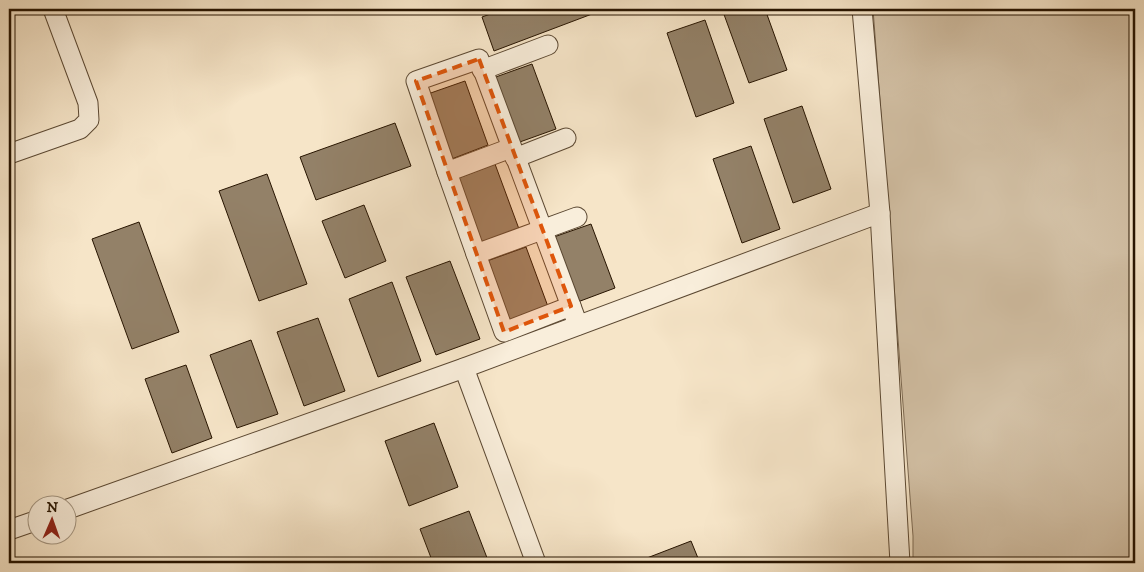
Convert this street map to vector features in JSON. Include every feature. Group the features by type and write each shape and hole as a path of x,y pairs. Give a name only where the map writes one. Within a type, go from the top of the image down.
{"street":[{"path":"9,154 80,129 88,120 88,103 53,9"},
{"path":"862,9 880,213 900,563"},
{"path":"482,70 548,45"},
{"path":"571,306 504,332 416,81 479,58 482,70 513,153 542,229 571,306 578,325"},
{"path":"447,172 566,138"},
{"path":"78,505 464,368 880,213"},
{"path":"476,254 576,217"},
{"path":"464,368 536,563"},
{"path":"9,530 28,523"}],"highlighted area":[{"path":"479,59 571,306 504,332 416,81"}],"shaded area":[{"path":"873,9 1135,9 1135,563 913,563 913,536"}],"building":[{"path":"504,9 590,9 592,14 494,51 482,17"},
{"path":"722,9 765,9 787,70 749,83"},
{"path":"705,20 734,103 696,117 667,33"},
{"path":"532,64 556,129 517,143 493,78"},
{"path":"465,81 488,145 449,160 425,95"},
{"path":"802,106 831,189 793,203 764,119"},
{"path":"395,123 411,166 316,200 300,157"},
{"path":"751,146 780,229 742,243 713,159"},
{"path":"495,164 519,229 480,244 456,179"},
{"path":"267,174 307,284 259,301 219,191"},
{"path":"364,205 386,261 345,278 322,221"},
{"path":"139,222 179,332 132,349 92,239"},
{"path":"591,224 615,288 575,303 551,238"},
{"path":"526,247 550,312 511,326 487,261"},
{"path":"450,261 480,339 436,355 406,277"},
{"path":"392,282 421,361 378,377 349,299"},
{"path":"318,318 345,391 304,406 277,332"},
{"path":"251,340 278,414 237,428 210,355"},
{"path":"186,365 212,438 172,453 145,379"},
{"path":"434,423 458,487 409,506 385,441"},
{"path":"469,511 489,563 433,563 420,529"},
{"path":"691,541 700,563 634,563"}]}
